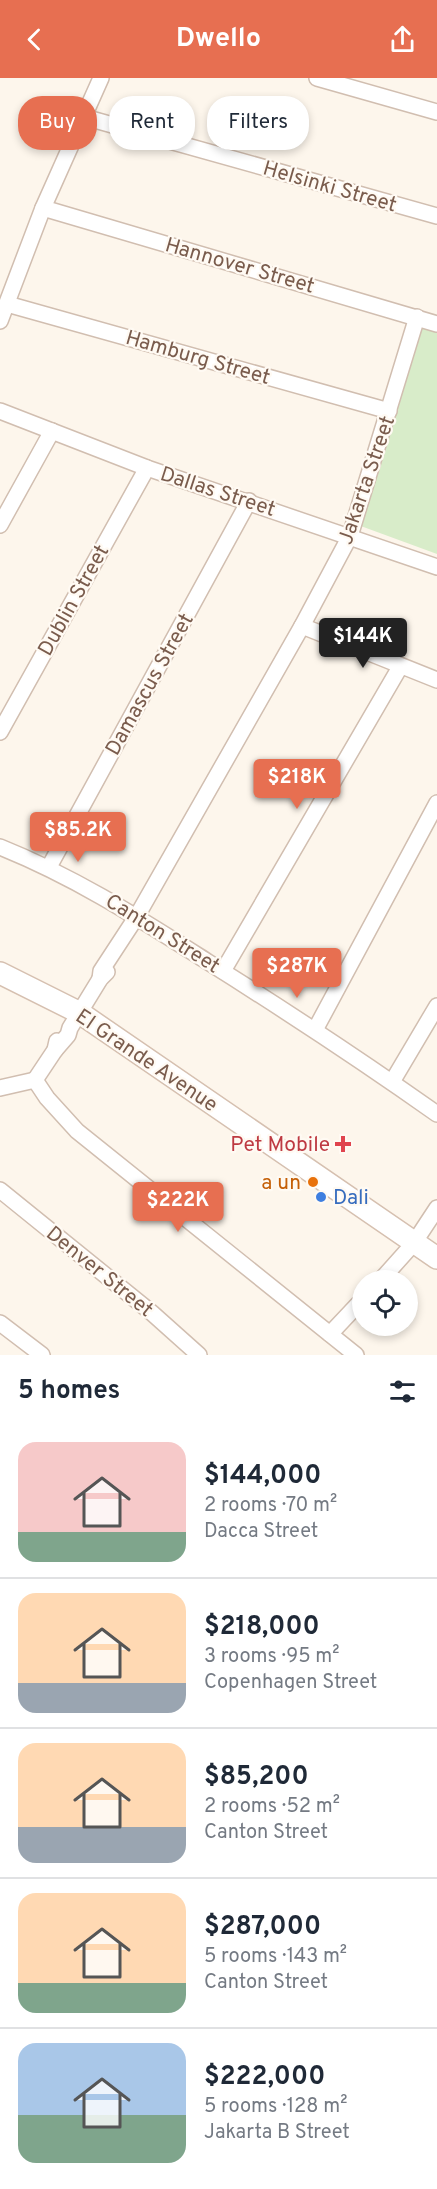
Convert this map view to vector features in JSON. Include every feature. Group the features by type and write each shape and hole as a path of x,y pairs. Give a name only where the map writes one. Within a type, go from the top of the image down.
{"street":[{"path":"93,96 101,78"},
{"path":"317,78 437,112"},
{"name":"Helsinki Street","path":"97,121 437,216"},
{"path":"0,321 69,150"},
{"name":"Hannover Street","path":"44,208 437,324"},
{"name":"Hamburg Street","path":"7,304 389,411"},
{"name":"Jakarta Street","path":"35,1080 55,1050 63,1032 75,1021 113,962 114,955 302,626 350,536 417,317"},
{"name":"Dallas Street","path":"0,411 147,468 437,567"},
{"path":"0,525 52,431"},
{"name":"Dublin Street","path":"0,732 147,468"},
{"name":"Damascus Street","path":"49,867 249,501"},
{"path":"302,626 437,680"},
{"path":"223,971 400,667"},
{"path":"315,1030 437,803"},
{"name":"Canton Street","path":"0,848 49,867 136,916 315,1030 437,1114"},
{"name":"El Grande Avenue","path":"0,973 437,1258"},
{"path":"392,1082 437,1006"},
{"path":"0,1088 35,1080 47,1098 77,1131 356,1355"},
{"name":"Denver Street","path":"0,1190 152,1312 196,1354"},
{"path":"390,1270 414,1243 437,1208"},
{"path":"330,1334 352,1311"},
{"path":"0,1323 42,1355"}],"green space":[{"path":"418,321 437,328 437,554 358,525"}],"place":[{"name":"Pet Mobile","path":"343,1144"},
{"name":"a un","path":"313,1182"},
{"name":"Dali","path":"321,1197"}]}
